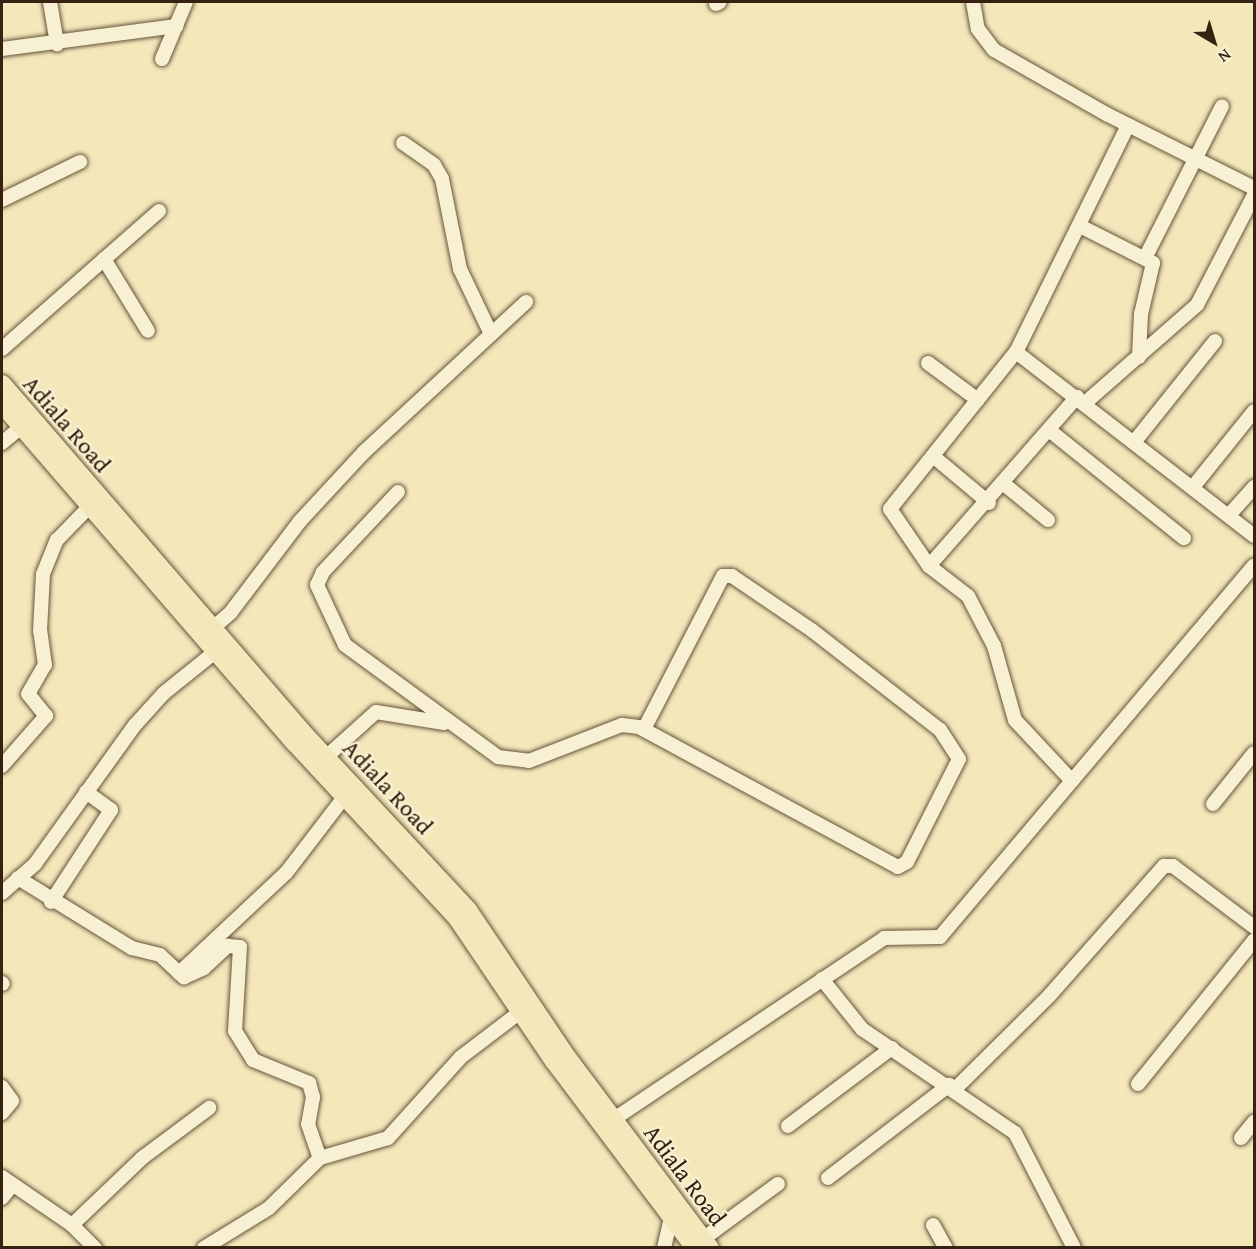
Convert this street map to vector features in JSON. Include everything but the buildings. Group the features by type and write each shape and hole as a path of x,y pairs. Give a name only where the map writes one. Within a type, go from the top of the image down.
{"main road":[{"name":"Adiala Road","path":"2,384 207,633 215,652 458,918 520,1012 671,1217 702,1245"},
{"name":"Adiala Road","path":"2,404 90,506 468,910 702,1245"}],"street":[{"path":"50,2 57,44"},
{"path":"162,59 186,2"},
{"path":"973,2 978,29 994,50 1128,126 1254,188"},
{"path":"2,50 176,26"},
{"path":"1145,258 1222,106"},
{"path":"1072,781 1015,720 994,646 968,596 928,566 890,508 1016,352 1128,126"},
{"path":"404,144 434,165 442,179 460,268 491,334"},
{"path":"2,200 80,162"},
{"path":"928,566 989,502 1049,430 1081,400 1139,357 1204,295 1254,195"},
{"path":"2,349 159,211"},
{"path":"1080,226 1145,258 1154,268 1143,299 1139,357"},
{"path":"104,259 148,331"},
{"path":"207,633 364,452 526,302"},
{"path":"1135,441 1215,341"},
{"path":"1016,352 1135,441 1254,536"},
{"path":"928,363 978,400"},
{"path":"1193,487 1254,411"},
{"path":"2,443 21,426"},
{"path":"1049,430 1184,538"},
{"path":"933,456 989,502"},
{"path":"1004,484 1048,520"},
{"path":"1229,516 1254,487"},
{"path":"398,492 323,572 317,585 345,645 449,724 511,761 529,761 622,725 644,729 898,867 907,862 959,759 940,730 813,631 732,576 723,576 644,729"},
{"path":"2,766 46,716 28,694 45,665 40,631 43,574 57,540 90,506"},
{"path":"614,1119 884,938 940,937 1254,566"},
{"path":"2,893 18,878 164,693 215,652"},
{"path":"326,757 376,712 449,724"},
{"path":"1213,804 1254,753"},
{"path":"51,902 111,810 86,792"},
{"path":"179,973 286,873 345,796"},
{"path":"828,1178 952,1087 1049,996 1164,866 1173,866 1254,927"},
{"path":"18,878 51,902 132,948 160,955 179,973 187,977 228,946 240,947 235,1031 253,1060 312,1087 308,1124 320,1158"},
{"path":"1138,1084 1254,940"},
{"path":"822,979 862,1029 952,1087 1015,1133 1074,1248"},
{"path":"204,1248 269,1208 320,1158 388,1138 461,1057 520,1012"},
{"path":"788,1126 892,1048"},
{"path":"2,1087 12,1101 2,1113"},
{"path":"72,1225 142,1158 209,1108"},
{"path":"1241,1138 1254,1122"},
{"path":"2,1198 7,1181 72,1225 95,1248"},
{"path":"702,1245 778,1184"},
{"path":"664,1248 671,1217"},
{"path":"933,1225 946,1248"}]}
